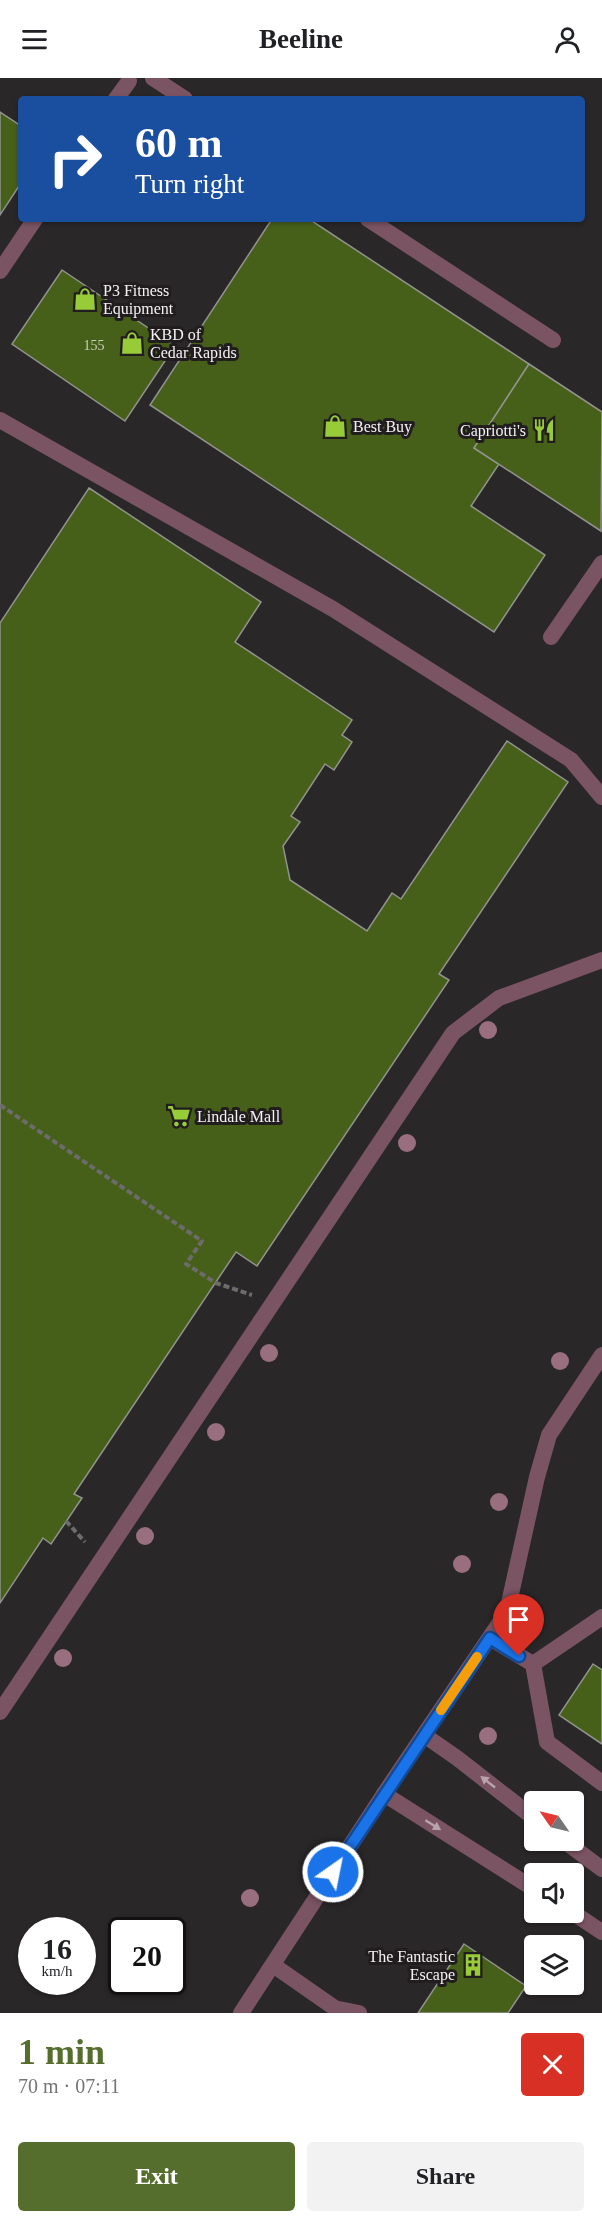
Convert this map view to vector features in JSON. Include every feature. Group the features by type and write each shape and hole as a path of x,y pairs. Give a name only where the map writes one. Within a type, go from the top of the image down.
{"lane":[{"path":"153,78 180,96"},
{"path":"118,96 129,81"},
{"path":"0,271 33,222"},
{"path":"373,222 553,340"},
{"path":"0,420 333,609 571,760 602,797"},
{"path":"551,637 602,563"},
{"path":"0,1712 453,1033 499,998 602,960"},
{"path":"241,2013 384,1794 507,1612 534,1488 549,1435 602,1355"},
{"path":"534,1664 602,1617"},
{"path":"490,1638 534,1664 547,1742 602,1783"},
{"path":"424,1735 458,1758 524,1810"},
{"path":"384,1794 524,1883"},
{"path":"578,1851 602,1869"},
{"path":"584,1920 602,1932"},
{"path":"273,1965 340,2011 359,2013"}],"path":[{"path":"0,1105 202,1241 186,1264 216,1283 274,1302"}],"building":[{"path":"0,112 18,124 18,188 0,215"},
{"name":"Best Buy","path":"270,222 314,222 529,364 474,448 499,464 471,506 545,555 494,632 150,405"},
{"path":"62,270 175,346 125,421 12,344"},
{"name":"Capriotti's","path":"529,364 602,412 601,531 474,448"},
{"name":"Lindale Mall","path":"89,488 261,602 235,642 352,720 342,735 352,742 334,770 325,764 291,816 300,822 283,846 290,880 367,931 392,893 401,899 507,741 568,782 439,974 449,980 257,1266 236,1252 74,1494 82,1498 51,1544 43,1538 0,1603 0,623"},
{"path":"593,1664 602,1670 602,1744 559,1715"},
{"name":"The Fantastic Escape","path":"464,1944 524,1985 524,1989 508,2013 418,2013"}],"slow traffic":[{"path":"441,1710 477,1657"}],"place":[{"name":"P3 Fitness Equipment","path":"85,299"},
{"name":"KBD of Cedar Rapids","path":"132,343"},
{"name":"Best Buy","path":"335,426"},
{"name":"Capriotti's","path":"544,430"},
{"name":"Lindale Mall","path":"179,1116"},
{"name":"The Fantastic Escape","path":"473,1965"}],"route":[{"path":"333,1872 490,1638 519,1656"}]}
